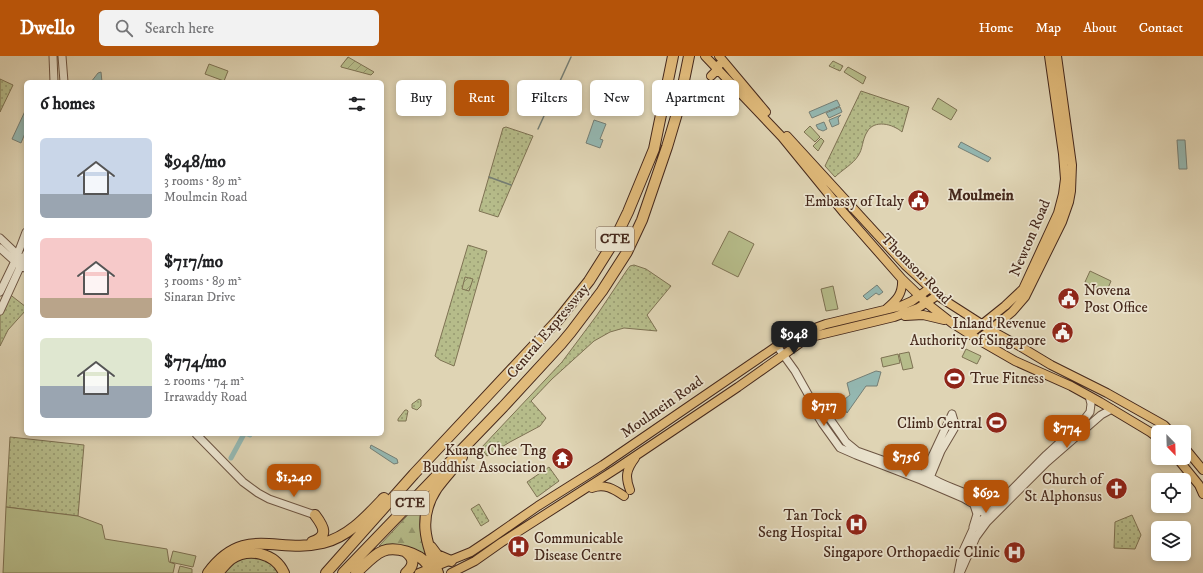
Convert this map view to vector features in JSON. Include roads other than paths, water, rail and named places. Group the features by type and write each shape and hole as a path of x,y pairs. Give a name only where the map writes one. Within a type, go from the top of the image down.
{"highway":[{"name":"Central Expressway","path":"326,573 441,445 558,320 589,281 612,243 628,212 654,149 673,56"},
{"name":"Central Expressway","path":"343,573 572,332 602,291 627,252 642,220 667,147 689,56"},
{"path":"208,573 225,555 241,546 250,544 306,545 322,543 337,538 350,530 434,448 441,445"},
{"path":"430,571 428,544 425,532 427,507 438,487 463,456 466,445"},
{"path":"306,545 323,536 324,530 315,515"},
{"path":"428,544 437,555 451,561"},
{"path":"356,573 378,554 390,549 404,550 424,562 430,571"},
{"path":"404,550 409,555 413,563 406,573"},
{"path":"218,573 232,559 244,554 252,553 262,554 272,558 279,564 284,573"}],"main road":[{"name":"Thomson Road","path":"705,56 782,136 844,213 902,279 926,302 952,323 978,340 1015,361 1071,386 1151,433"},
{"name":"Newton Road","path":"970,334 1024,289 1058,213 1065,179 1063,154 1049,56"},
{"name":"Newton Road","path":"990,329 1012,312 1026,297 1062,222 1069,202 1072,165 1057,56"},
{"name":"Thomson Road","path":"720,57 761,107 834,188 902,262 938,295 990,329 1051,365 1107,393 1164,425"},
{"path":"720,57 718,68 711,76 726,77"},
{"path":"883,311 899,297 903,288 902,279"},
{"name":"Moulmein Road","path":"430,571 471,552 777,346 804,332 826,324 901,306 920,296 930,288"},
{"name":"Moulmein Road","path":"451,573 486,555 502,542 638,454 738,387 782,355 811,337 894,317 911,311 938,295"},
{"path":"894,317 923,315 935,317 952,323"},
{"path":"978,340 990,329"},
{"path":"580,492 595,487 604,486 627,493 627,474 638,454"},
{"path":"1191,455 1203,470"},
{"path":"1183,465 1199,485 1203,494"}],"street":[{"path":"53,80 54,56"},
{"path":"62,56 64,80"},
{"path":"0,238 22,261"},
{"path":"0,311 22,261 24,246"},
{"path":"0,248 22,261"},
{"path":"0,292 22,261"},
{"path":"777,346 796,373 813,404 821,406 846,442 857,451 974,497 980,501 990,516"},
{"path":"959,573 963,569 976,537 1002,500 1087,416 1091,408 1089,396"},
{"path":"973,529 990,516 1047,462 1100,415 1112,409"},
{"path":"952,414 955,424 926,478 952,414"},
{"path":"198,436 243,482 262,496 315,515"},
{"path":"926,478 972,502 990,516"},
{"path":"980,501 995,502 1002,500"},
{"path":"959,573 962,553 973,529 977,512 972,502"}],"water":[{"path":"101,72 102,80 93,80 98,73"},
{"path":"837,100 840,106 812,118 809,112"},
{"path":"840,107 842,112 829,118 826,113"},
{"path":"24,113 24,136 21,143 12,139"},
{"path":"841,115 838,118 839,124 832,127 829,120"},
{"path":"594,120 606,124 600,139 603,140 600,148 586,143"},
{"path":"824,122 827,129 823,131 818,129 816,125"},
{"path":"1177,140 1185,140 1187,169 1179,169"},
{"path":"961,142 991,158 988,162 958,147"},
{"path":"877,285 883,292 879,295 876,293 867,300 863,296"},
{"path":"876,371 881,372 877,386 866,386 847,413 841,402 850,395 847,383"},
{"path":"371,445 397,459 398,463 394,464 370,448"}],"waterway":[{"path":"538,129 571,57"},
{"path":"489,177 511,185"},
{"path":"231,458 243,436"}],"place":[{"name":"Embassy of Italy","path":"919,201"},
{"name":"Novena Post Office","path":"1069,299"},
{"name":"Inland Revenue Authority of Singapore","path":"1062,332"},
{"name":"True Fitness","path":"954,378"},
{"name":"Climb Central","path":"997,423"},
{"name":"Kuang Chee Tng Buddhist Association","path":"562,459"},
{"name":"Church of St Alphonsus","path":"1117,488"},
{"name":"Tan Tock Seng Hospital","path":"857,524"},
{"name":"Communicable Disease Centre","path":"518,547"},
{"name":"Singapore Orthopaedic Clinic","path":"1015,552"}],"district":[{"name":"Moulmein","path":"981,195"}]}
